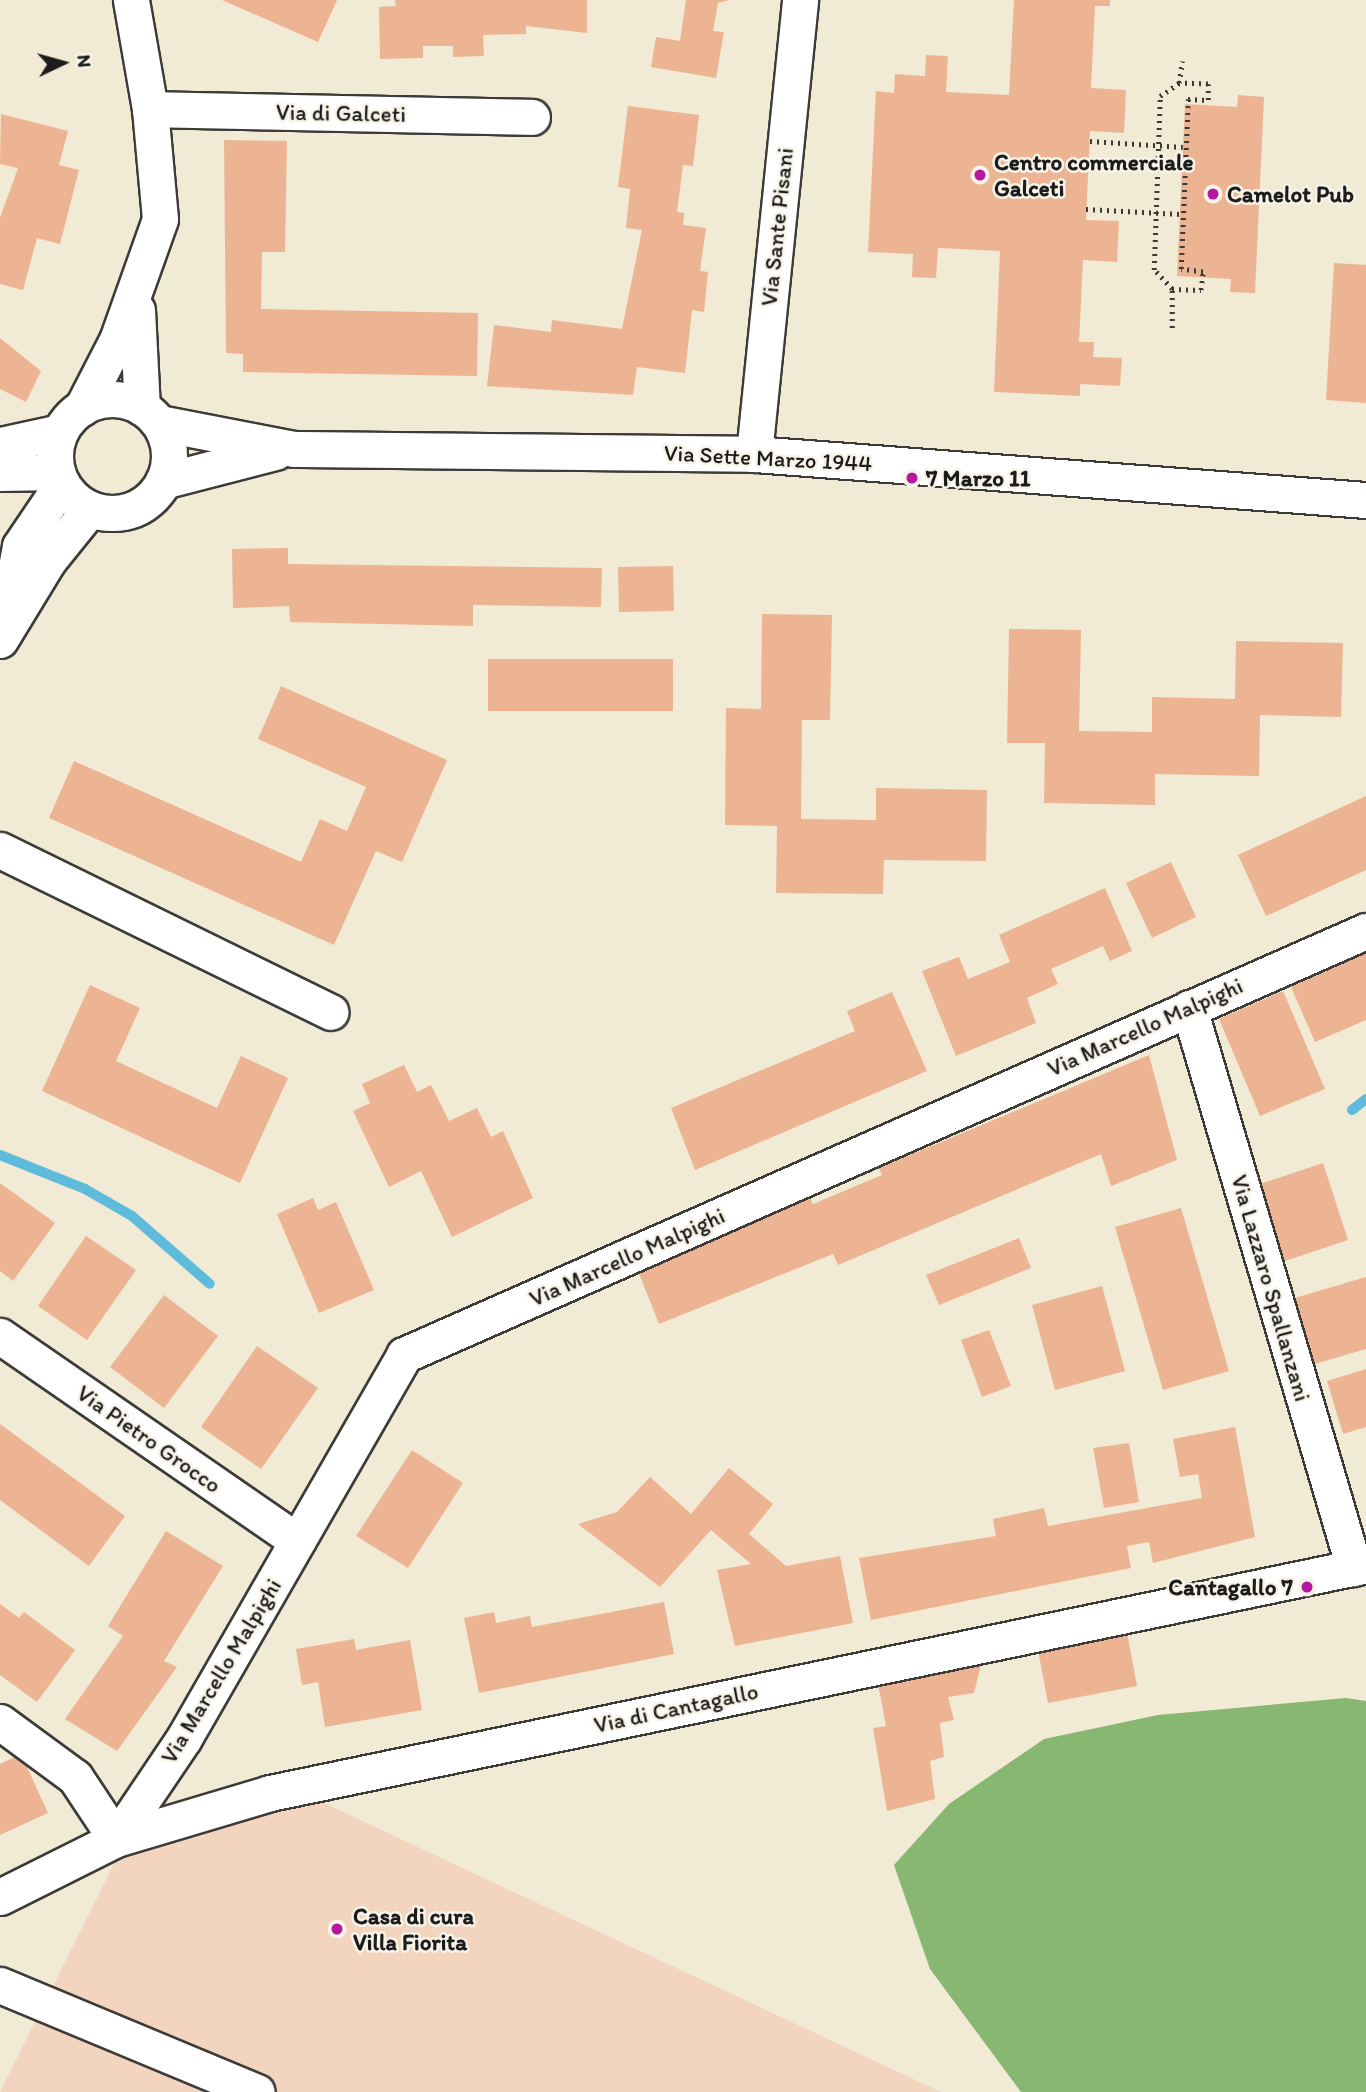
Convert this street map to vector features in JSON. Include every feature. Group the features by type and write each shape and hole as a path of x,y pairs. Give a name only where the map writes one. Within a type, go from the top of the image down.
{"street":[{"path":"2,625 20,546 60,478 71,420 139,287 160,219 150,109 131,0"},
{"name":"Via Sante Pisani","path":"754,453 800,0"},
{"name":"Via di Galceti","path":"150,109 531,117"},
{"path":"139,287 134,344 150,415 168,452 163,481"},
{"name":"Via Sette Marzo 1944","path":"0,444 71,420 112,399 150,415 294,449 754,453 1366,500"},
{"name":"Via Sette Marzo 1944","path":"90,509 124,512 153,495 163,481 294,449"},
{"path":"0,473 60,478 90,509 2,625"},
{"path":"0,850 330,1012"},
{"name":"Via Marcello Malpighi","path":"116,1839 184,1738 404,1355 1366,931"},
{"name":"Via Lazzaro Spallanzani","path":"1189,1007 1360,1566"},
{"name":"Via Pietro Grocco","path":"0,1336 297,1541"},
{"name":"Via di Cantagallo","path":"0,1897 116,1839 270,1793 1360,1566"},
{"path":"0,1722 75,1777 116,1839"},
{"path":"0,1985 257,2092"}],"path":[{"path":"1179,83 1182,61"},
{"path":"1172,289 1201,290 1203,272 1181,269 1181,214 1188,99 1208,100 1208,85 1179,83 1160,96 1154,270 1172,289 1172,328"},
{"path":"1090,141 1185,147"},
{"path":"1086,209 1181,214"}],"shaded area":[{"name":"Casa di cura Villa Fiorita","path":"294,1789 941,2092 0,2092 119,1854"}],"green space":[{"path":"1346,1698 1366,1701 1366,2092 1021,2092 930,1969 894,1865 949,1804 1044,1739 1158,1715"}],"building":[{"path":"222,0 337,0 318,42"},
{"path":"395,0 587,0 587,33 526,26 526,34 483,35 484,56 453,57 453,46 423,46 423,58 380,59 379,7 396,6"},
{"path":"686,0 730,0 718,3 713,31 724,32 716,78 651,67 656,37 680,41"},
{"name":"Centro commerciale Galceti","path":"1014,0 1110,0 1110,6 1095,6 1091,88 1126,90 1124,133 1090,131 1086,220 1119,221 1117,262 1083,260 1079,342 1094,342 1093,357 1122,358 1120,386 1080,384 1080,396 994,392 1000,251 938,248 936,278 912,277 913,254 868,252 876,91 894,93 895,74 925,76 926,55 948,56 946,92 1009,95"},
{"path":"1238,95 1264,97 1255,293 1230,292 1231,279 1177,276 1185,104 1237,107"},
{"path":"628,106 699,115 693,166 683,165 677,212 684,213 683,225 706,228 700,271 708,272 704,312 692,310 685,373 637,367 633,395 487,386 494,325 551,332 552,320 622,329 642,230 626,228 630,189 618,187"},
{"path":"1,114 68,131 59,165 79,170 60,244 37,238 23,290 0,284 0,218 18,168 0,164"},
{"path":"224,140 287,141 285,252 262,252 261,309 478,313 477,376 243,372 243,354 226,353"},
{"path":"1334,263 1366,265 1366,403 1326,400"},
{"path":"0,338 41,371 26,402 0,389"},
{"path":"288,548 288,564 602,568 601,607 473,605 473,626 290,622 289,606 233,608 232,549"},
{"path":"673,566 674,611 619,612 618,567"},
{"path":"762,614 832,615 830,720 802,720 801,819 876,820 876,788 987,790 986,861 884,860 883,894 776,893 777,826 725,825 726,708 761,709"},
{"path":"1009,629 1081,630 1079,731 1152,732 1152,697 1235,699 1236,641 1343,643 1341,717 1260,715 1259,776 1155,774 1155,805 1044,803 1045,743 1007,743"},
{"path":"488,659 673,659 673,711 488,711"},
{"path":"281,686 447,760 402,862 376,851 334,945 49,818 74,761 301,862 320,819 347,831 366,787 258,739"},
{"path":"1366,796 1366,870 1266,916 1238,855"},
{"path":"1171,862 1196,917 1152,938 1126,883"},
{"path":"1105,888 1132,951 1110,961 1103,946 1051,969 1058,984 1027,998 1036,1023 956,1056 922,971 959,957 968,979 1010,962 999,935"},
{"path":"1366,953 1366,1020 1315,1042 1291,987"},
{"path":"90,985 140,1008 116,1061 217,1108 241,1056 288,1078 240,1183 42,1091"},
{"path":"1283,991 1325,1089 1260,1116 1219,1019"},
{"path":"892,992 927,1071 695,1170 671,1108 855,1031 847,1011"},
{"path":"1149,1055 1177,1160 1111,1186 1101,1154 838,1265 833,1254 659,1324 638,1271 810,1198 813,1204 882,1175 879,1168"},
{"path":"404,1065 417,1092 431,1085 449,1121 477,1108 491,1137 503,1131 533,1198 452,1237 421,1171 389,1187 353,1111 370,1103 362,1084"},
{"path":"1323,1163 1348,1240 1282,1262 1257,1185"},
{"path":"0,1183 55,1223 13,1281 0,1271"},
{"path":"313,1198 318,1210 336,1202 374,1290 319,1313 277,1214"},
{"path":"1181,1208 1229,1371 1163,1390 1115,1227"},
{"path":"86,1236 136,1270 87,1340 38,1306"},
{"path":"1019,1238 1031,1268 939,1305 926,1275"},
{"path":"1366,1277 1366,1349 1308,1366 1288,1300"},
{"path":"1102,1286 1125,1371 1055,1390 1032,1305"},
{"path":"164,1295 218,1336 164,1408 110,1367"},
{"path":"989,1330 1011,1386 982,1397 961,1340"},
{"path":"257,1346 318,1388 261,1469 201,1427"},
{"path":"1366,1369 1366,1427 1343,1434 1327,1381"},
{"path":"0,1424 125,1516 89,1566 0,1500"},
{"path":"1235,1427 1255,1537 1153,1563 1149,1542 1127,1546 1131,1568 871,1620 859,1558 996,1536 993,1519 1044,1508 1048,1526 1202,1498 1198,1474 1180,1477 1173,1439"},
{"path":"1129,1443 1139,1502 1104,1508 1093,1448"},
{"path":"412,1450 463,1483 408,1568 356,1536"},
{"path":"729,1468 773,1504 749,1534 786,1566 840,1556 853,1623 735,1646 717,1570 751,1564 711,1530 660,1587 578,1524 617,1512 650,1477 691,1514"},
{"path":"166,1531 223,1566 164,1661 177,1667 117,1751 65,1719 123,1636 108,1626"},
{"path":"664,1602 674,1654 479,1693 464,1618 494,1612 496,1623 530,1616 532,1627"},
{"path":"0,1604 19,1618 24,1612 75,1650 37,1702 0,1675"},
{"path":"1127,1633 1137,1686 1048,1703 1038,1650"},
{"path":"354,1639 356,1650 410,1640 422,1710 325,1727 318,1682 302,1685 296,1649"},
{"path":"985,1649 974,1693 948,1697 954,1720 940,1723 944,1757 930,1761 935,1799 887,1811 873,1728 886,1726 875,1668"},
{"path":"21,1754 48,1813 0,1835 0,1764"}],"waterway":[{"path":"1352,1110 1366,1099"},
{"path":"0,1155 85,1189 132,1216 210,1284"}],"place":[{"name":"Centro commerciale Galceti","path":"980,175"},
{"name":"Camelot Pub","path":"1213,194"},
{"name":"7 Marzo 11","path":"912,478"},
{"name":"Cantagallo 7","path":"1307,1587"},
{"name":"Casa di cura Villa Fiorita","path":"337,1929"}]}
